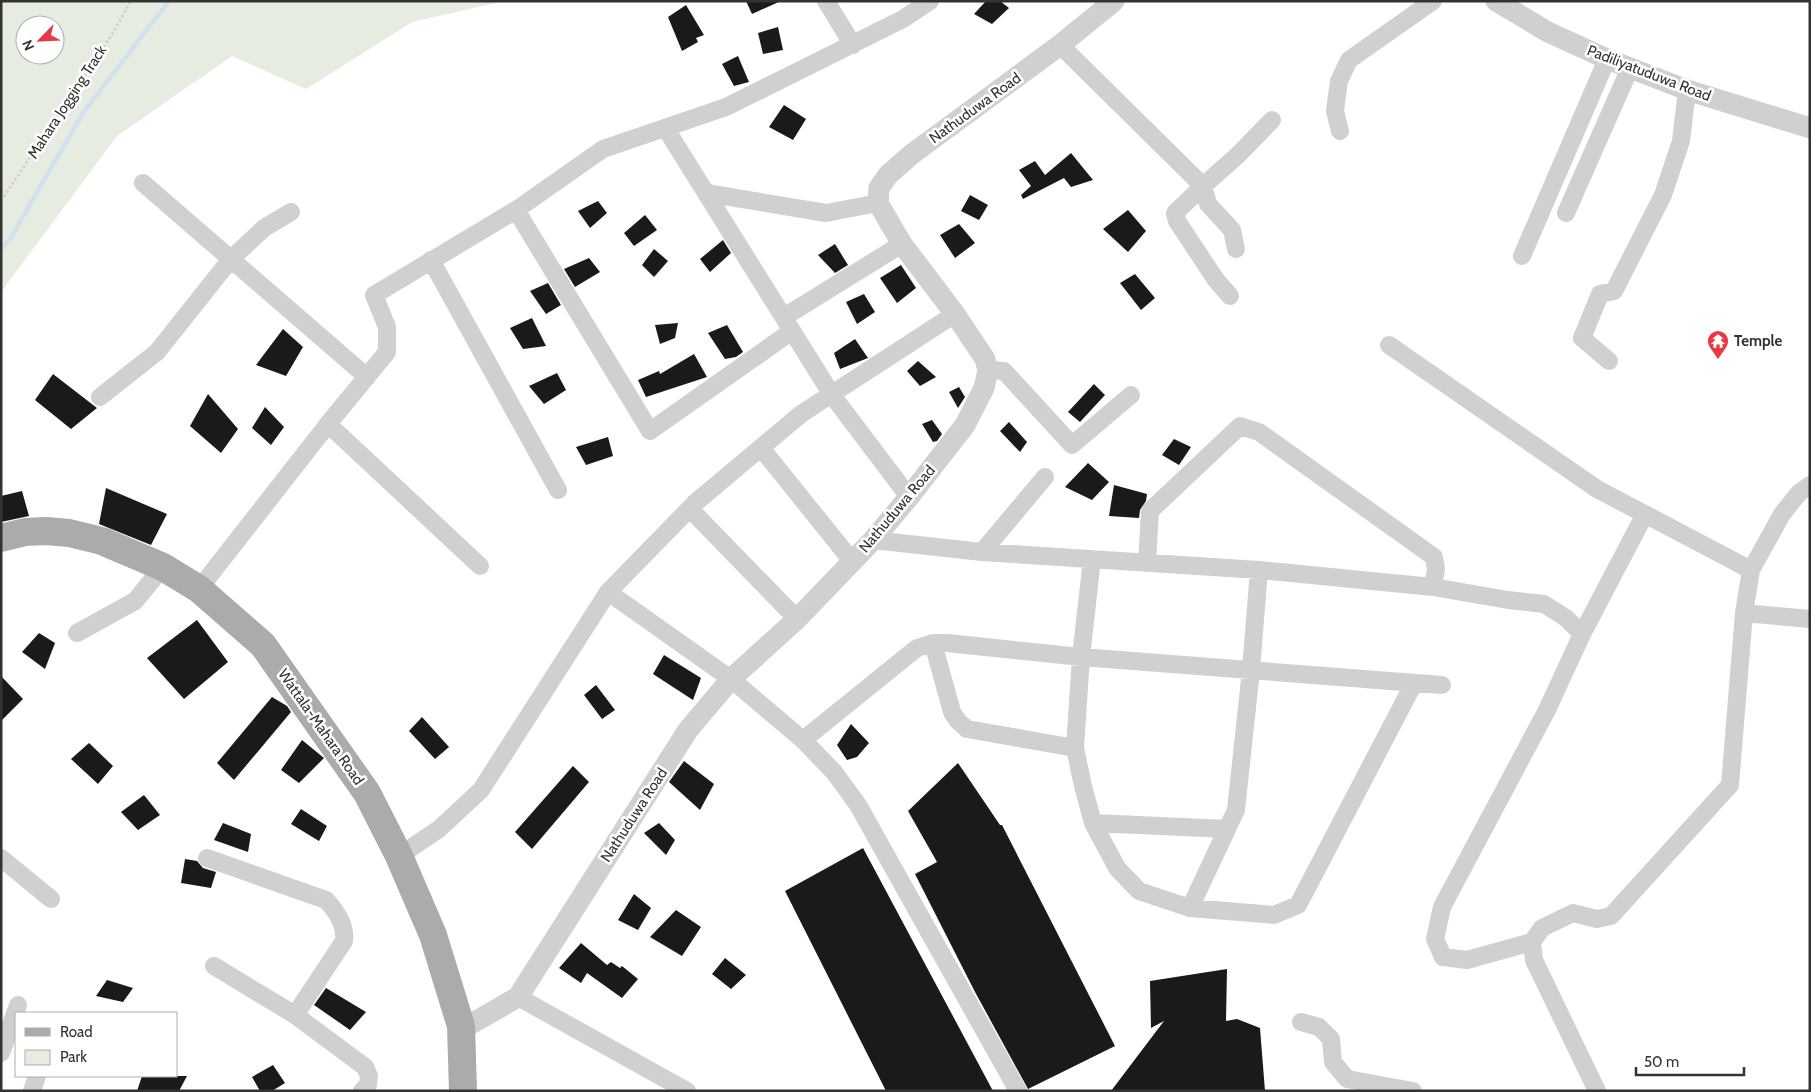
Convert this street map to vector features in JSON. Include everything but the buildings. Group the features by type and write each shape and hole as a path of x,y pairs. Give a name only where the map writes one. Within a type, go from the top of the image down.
{"main road":[{"name":"Wattala-Mahara Road","path":"1,538 25,532 46,531 69,533 102,540 164,567 199,589 263,646 367,793 399,856 433,935 461,1026 463,1091"}],"street":[{"path":"826,1 853,45"},
{"path":"199,589 387,352 387,327 374,295 516,210 603,149 726,107 853,45 903,19 930,1"},
{"name":"Nathuduwa Road","path":"878,203 879,188 888,175 1060,46 1114,1"},
{"path":"1340,131 1335,111 1339,81 1349,60 1434,1"},
{"name":"Padiliyatuduwa Road","path":"1496,1 1548,32 1630,68 1687,90 1810,128"},
{"path":"1060,46 1203,186 1208,204 1232,230 1236,249"},
{"path":"1522,256 1607,58"},
{"path":"1566,213 1630,68"},
{"path":"1609,361 1582,338 1600,294 1614,291 1663,195 1681,141 1687,90"},
{"path":"1230,296 1216,280 1177,222 1175,214 1272,120"},
{"path":"666,129 832,395 910,497"},
{"path":"143,183 366,377"},
{"path":"706,193 826,213 878,203 902,244 985,359 988,370 1004,371 1072,445 1130,395"},
{"path":"516,210 650,431 788,324 902,244"},
{"path":"100,397 157,352 231,259 264,228 291,212"},
{"path":"431,260 558,490"},
{"path":"399,856 439,829 481,790 608,592 690,509 800,414 954,314"},
{"path":"1390,345 1597,489 1751,570"},
{"name":"Nathuduwa Road","path":"461,1026 471,1024 518,997 688,730 731,679 797,619 873,540 910,497 965,425 984,388 988,370"},
{"path":"328,424 480,566"},
{"path":"1147,563 1150,511 1240,426 1259,432 1434,557 1436,569 1433,587"},
{"path":"761,448 852,561"},
{"path":"982,552 1045,477"},
{"path":"1644,514 1582,634 1548,710 1442,907 1435,939 1443,957 1467,960 1532,942 1542,928 1573,913 1597,919 1611,916 1730,784 1744,613 1751,570 1782,514 1799,493 1810,485"},
{"path":"690,509 797,619"},
{"path":"873,540 982,552 1259,570 1433,587 1544,604 1566,618 1582,634"},
{"path":"1092,559 1081,657 1075,748 1093,823 1116,868 1139,891 1190,908 1274,915 1298,905 1414,683"},
{"path":"77,633 135,601 164,567"},
{"path":"1190,908 1236,810 1251,670 1259,570"},
{"path":"608,592 731,679 804,740 834,772 858,805 1018,1091"},
{"path":"1744,613 1810,619"},
{"path":"933,643 952,712 958,722 967,729 1075,748"},
{"path":"804,740 917,648 933,643 1081,657 1442,685"},
{"path":"1093,823 1227,828"},
{"path":"1,858 51,900"},
{"path":"207,858 326,900 335,910 345,930 344,941 295,1015"},
{"path":"1532,942 1534,960 1597,1091"},
{"path":"214,966 295,1015 365,1067 369,1076 368,1085 362,1091"},
{"path":"518,997 687,1091"},
{"path":"16,1012 18,1006"},
{"path":"1,1053 15,1014"},
{"path":"1301,1022 1319,1027 1331,1039 1333,1062 1347,1079 1413,1091"},
{"path":"32,1091 37,1077"}],"path":[{"name":"Mahara Jogging Track","path":"1,201 114,30 131,1"}],"green space":[{"path":"1,1 505,1 412,22 306,89 232,56 117,136 1,292"}],"waterway":[{"path":"1,249 10,239 83,113 169,1"}],"place":[{"name":"Temple","path":"1718,360"}]}
